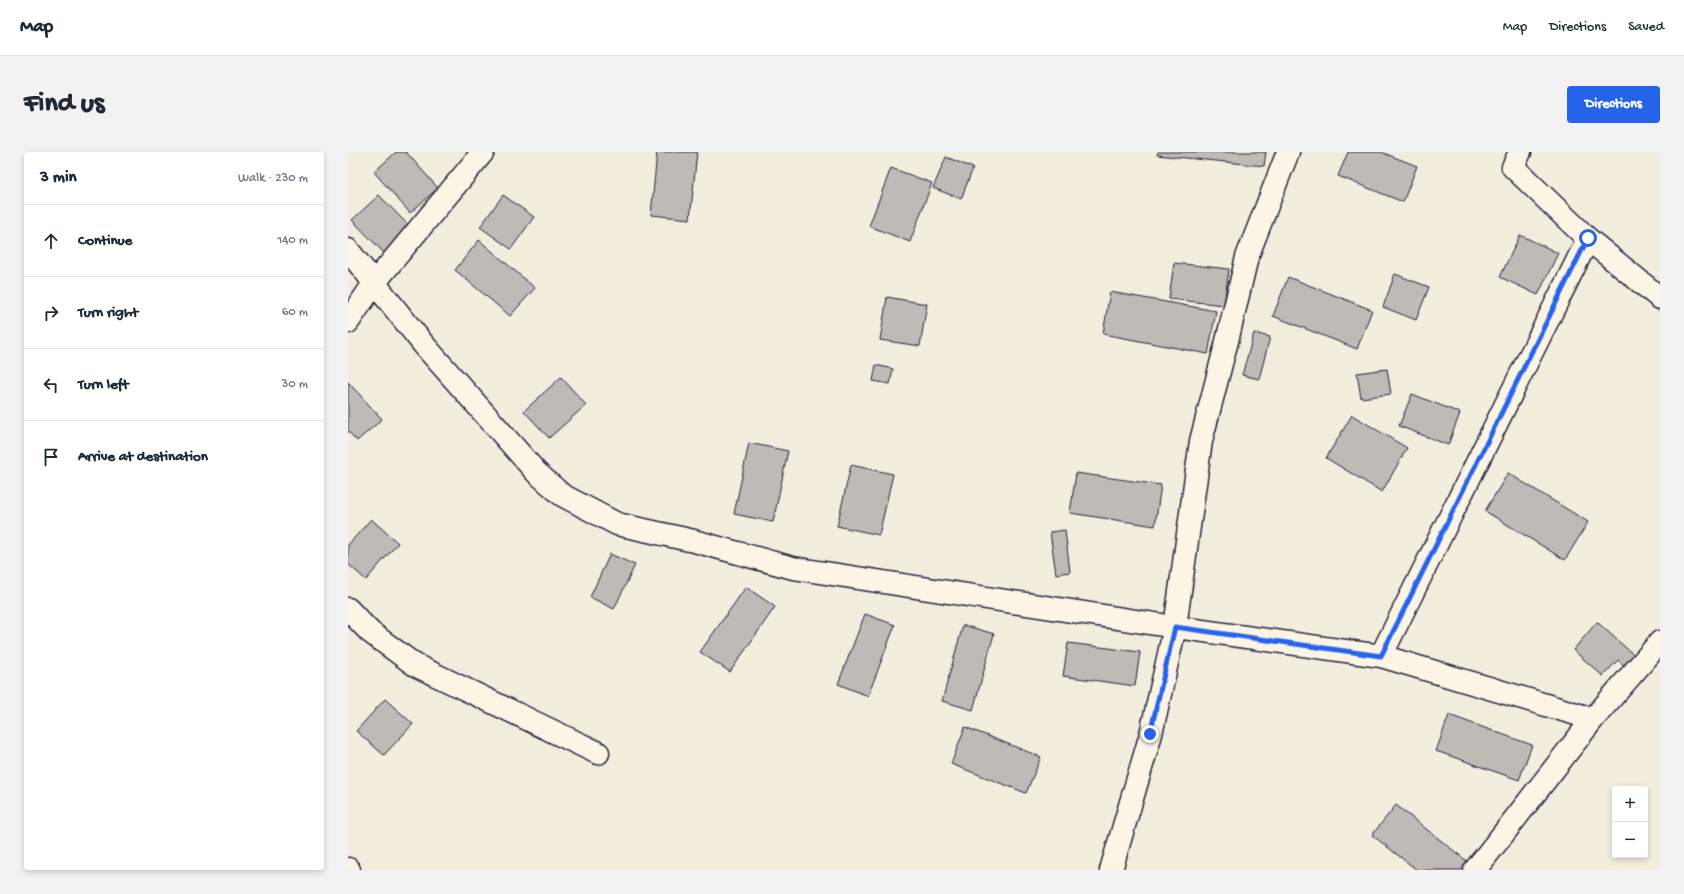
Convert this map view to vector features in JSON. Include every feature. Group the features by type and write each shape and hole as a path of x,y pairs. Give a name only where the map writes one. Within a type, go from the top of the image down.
{"street":[{"path":"348,322 375,282 483,152"},
{"path":"1111,870 1150,734 1175,627 1201,441 1247,257 1288,152"},
{"path":"1520,152 1513,167 1588,238 1660,298"},
{"path":"1381,656 1588,238"},
{"path":"348,250 424,345 536,472 562,495 617,524 694,541 793,568 1175,627 1381,656 1593,719"},
{"path":"348,609 370,632 414,665 598,753"},
{"path":"1475,870 1593,719 1660,642"}],"building":[{"path":"396,152 406,152 438,188 410,213 374,172"},
{"path":"657,152 697,152 690,219 651,215"},
{"path":"1158,152 1266,152 1264,166 1157,155"},
{"path":"1348,152 1381,152 1417,166 1403,202 1338,176"},
{"path":"946,157 973,168 961,199 933,188"},
{"path":"891,168 932,183 910,242 869,226"},
{"path":"379,195 411,228 385,254 352,220"},
{"path":"503,195 534,217 511,249 480,227"},
{"path":"1520,235 1558,253 1538,295 1500,277"},
{"path":"479,240 535,288 510,316 455,270"},
{"path":"1174,263 1229,269 1224,305 1169,299"},
{"path":"1395,274 1429,287 1416,320 1383,307"},
{"path":"1288,277 1372,310 1357,349 1273,316"},
{"path":"1110,292 1216,311 1208,354 1103,334"},
{"path":"887,297 927,304 920,346 880,340"},
{"path":"1254,333 1270,337 1259,379 1242,375"},
{"path":"876,365 893,369 890,384 873,381"},
{"path":"1387,369 1391,394 1361,398 1357,373"},
{"path":"561,377 586,405 549,438 524,411"},
{"path":"348,382 382,419 357,441 348,431"},
{"path":"1412,394 1460,413 1448,445 1399,426"},
{"path":"1352,415 1407,448 1382,492 1326,458"},
{"path":"749,443 788,451 773,522 734,514"},
{"path":"851,465 893,474 879,535 837,526"},
{"path":"1076,473 1161,485 1155,526 1070,513"},
{"path":"1508,473 1588,522 1565,560 1485,511"},
{"path":"371,519 398,543 366,580 348,564 348,545"},
{"path":"1065,530 1070,572 1056,574 1050,532"},
{"path":"610,554 635,565 614,609 590,597"},
{"path":"746,587 775,607 730,672 700,652"},
{"path":"865,614 895,625 868,696 838,684"},
{"path":"1597,622 1635,656 1625,666 1618,660 1603,676 1573,650"},
{"path":"963,625 994,634 973,710 942,701"},
{"path":"1068,643 1140,652 1135,686 1063,676"},
{"path":"385,699 413,724 384,755 356,731"},
{"path":"1449,715 1532,745 1519,780 1436,751"},
{"path":"965,727 1041,757 1026,793 951,764"},
{"path":"1396,805 1468,862 1461,870 1417,870 1372,835"}],"route":[{"path":"1150,734 1175,627 1381,656 1588,238"}]}
